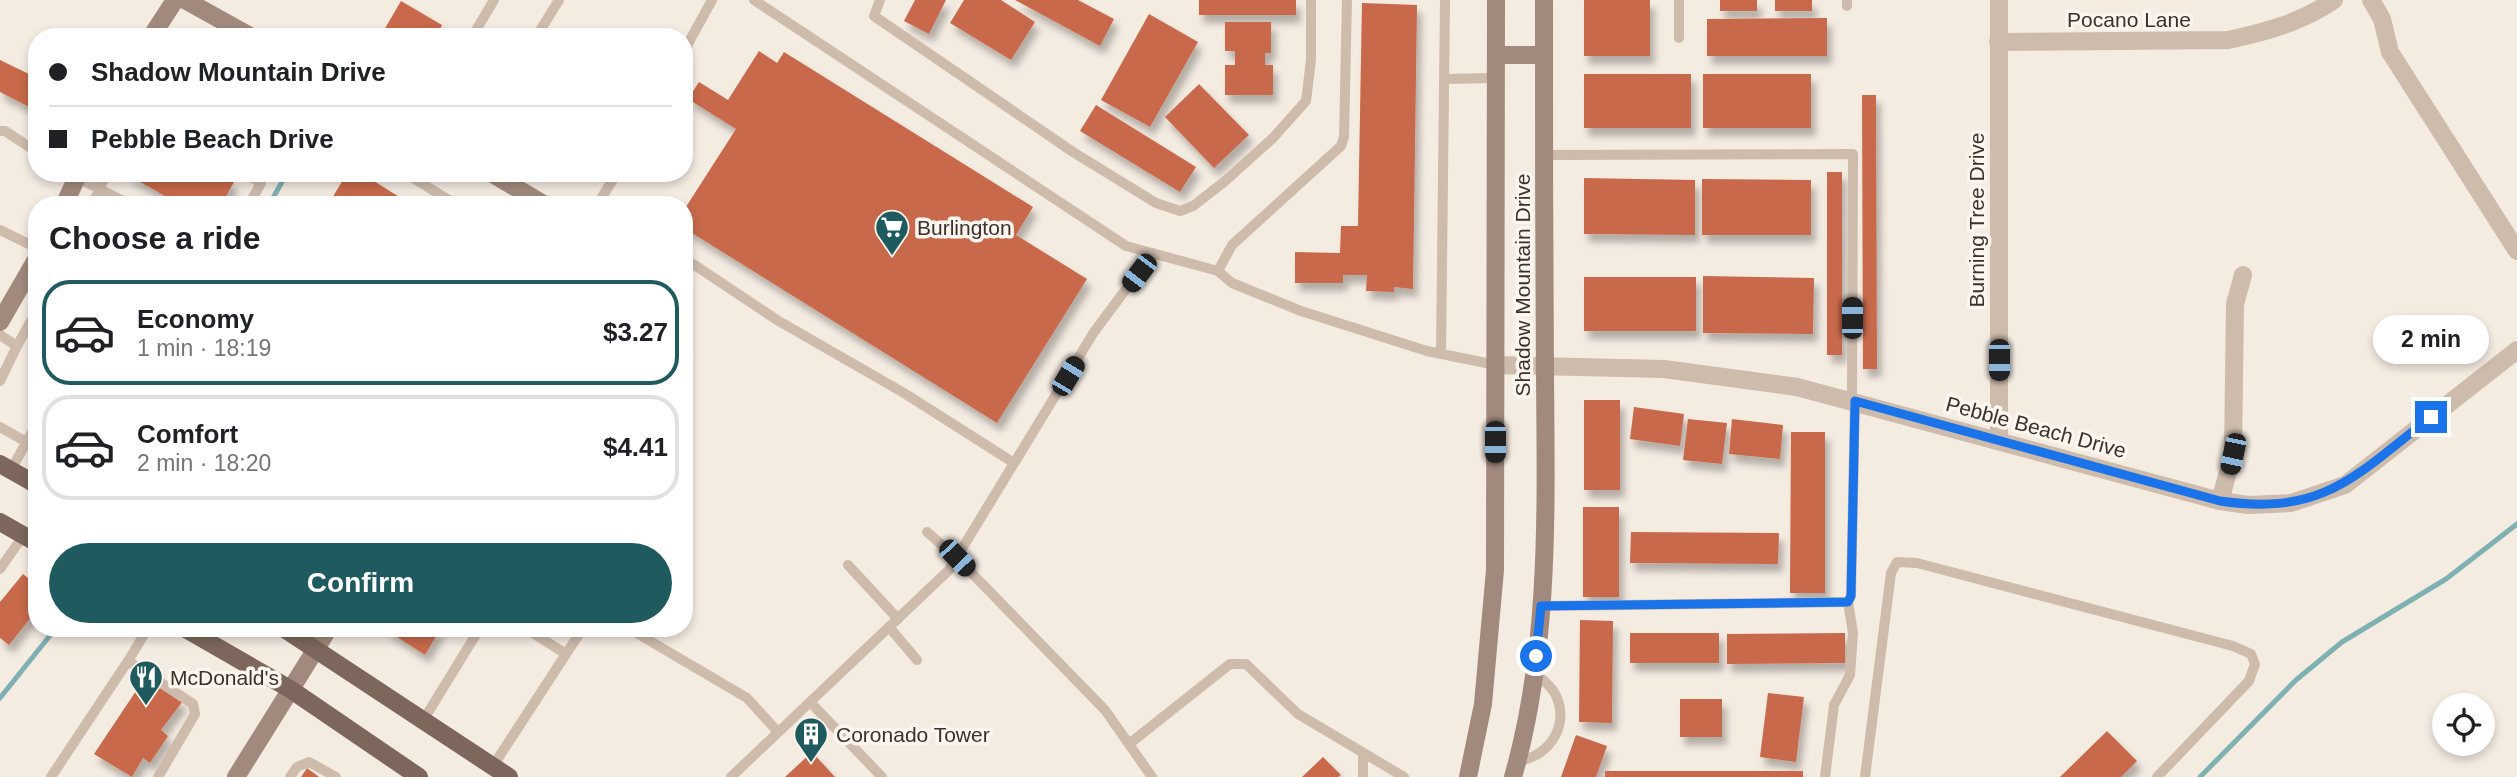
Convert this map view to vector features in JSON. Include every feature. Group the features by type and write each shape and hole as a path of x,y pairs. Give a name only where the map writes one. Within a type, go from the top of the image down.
{"main road":[{"path":"157,28 175,0"},
{"path":"185,0 236,28"},
{"name":"Shadow Mountain Drive","path":"1468,777 1483,704 1495,570 1496,0"},
{"name":"Shadow Mountain Drive","path":"1515,769 1534,673 1541,606 1545,366 1544,0"},
{"path":"1496,55 1544,55"},
{"path":"506,182 530,196"},
{"path":"0,322 28,274"},
{"path":"6,467 28,480"},
{"path":"0,522 28,538"},
{"path":"200,637 290,689 419,777"},
{"path":"298,637 509,777"},
{"path":"236,777 324,637"}],"street":[{"name":"Burning Tree Drive","path":"1999,0 1999,439"},
{"name":"Pocano Lane","path":"1998,41 2228,40 2258,34 2301,19 2334,0"},
{"path":"2371,0 2379,9 2390,52 2517,251"},
{"path":"2220,501 2233,454 2235,304 2243,275"},
{"name":"Pebble Beach Drive","path":"1496,365 1664,369 1738,377 1853,400 2220,501 2249,505 2291,503 2345,485 2517,350"}],"lane":[{"path":"477,28 494,0"},
{"path":"542,28 559,0"},
{"path":"693,35 712,0"},
{"path":"754,0 1126,246 1218,271 1232,284 1301,312 1441,354 1496,365"},
{"path":"880,0 874,16 1073,152 1156,203 1180,211 1193,206 1224,183 1273,138 1306,101 1311,60 1311,0"},
{"path":"1441,354 1445,0"},
{"path":"1679,0 1679,38"},
{"path":"1218,271 1232,245 1340,146 1345,137 1347,4"},
{"path":"1444,79 1496,78"},
{"path":"0,131 5,131 28,146"},
{"path":"1544,155 1853,154 1851,596 1848,602 1853,633 1850,675 1834,705 1825,777"},
{"path":"86,182 112,196"},
{"path":"96,196 103,182"},
{"path":"428,182 446,196"},
{"path":"0,230 28,244"},
{"path":"731,777 949,570 1094,332 1153,253"},
{"path":"693,264 777,320 904,393 1014,463"},
{"path":"0,381 28,326"},
{"path":"0,335 17,346"},
{"path":"0,428 28,443"},
{"path":"6,467 28,448"},
{"path":"928,533 957,558 1105,710 1152,777"},
{"path":"0,569 28,541"},
{"path":"1865,777 1891,573 1897,562 1917,563 2251,654 2255,664 2249,681 2157,777"},
{"path":"848,565 898,619"},
{"path":"1541,606 1848,602"},
{"path":"889,627 918,660"},
{"path":"51,777 143,637"},
{"path":"424,719 474,637"},
{"path":"539,637 566,654"},
{"path":"493,766 577,637"},
{"path":"643,637 747,698 778,732"},
{"path":"128,661 193,704 195,714 158,777"},
{"path":"1129,744 1230,664 1239,664 1250,668 1298,714 1404,777"},
{"path":"1515,769 1542,753 1558,732 1560,710 1555,695 1534,673"},
{"path":"810,702 882,777"},
{"path":"1363,753 1363,777"},
{"path":"290,777 297,767 309,762 336,777"}],"building":[{"path":"915,0 946,0 929,34 904,21"},
{"path":"964,0 1001,0 1035,22 1011,60 950,23"},
{"path":"1015,0 1078,0 1114,19 1100,46"},
{"path":"1199,0 1296,0 1296,15 1199,15"},
{"path":"1584,0 1650,0 1650,56 1584,56"},
{"path":"1720,0 1757,0 1757,11 1720,11"},
{"path":"1775,0 1812,0 1812,11 1775,11"},
{"path":"401,1 442,25 440,28 385,28"},
{"path":"1362,3 1417,5 1413,289 1394,287 1394,292 1366,291 1367,275 1343,275 1343,283 1295,283 1295,252 1340,253 1341,226 1358,226"},
{"path":"1149,14 1198,42 1150,127 1101,100"},
{"path":"1827,18 1827,56 1707,56 1707,19"},
{"path":"1225,22 1271,22 1271,53 1265,53 1265,65 1273,65 1273,95 1225,95 1225,65 1235,65 1235,51 1225,51"},
{"name":"Burlington","path":"759,51 777,63 784,52 1033,207 1016,235 1087,279 997,423 693,234 693,196 736,129 693,102 693,91 699,82 728,100"},
{"path":"0,60 28,74 28,106 0,92"},
{"path":"1584,74 1691,74 1691,128 1584,128"},
{"path":"1703,74 1811,74 1811,128 1703,128"},
{"path":"1199,84 1249,135 1214,168 1165,117"},
{"path":"1862,95 1876,95 1877,369 1863,369"},
{"path":"1096,105 1196,167 1180,192 1080,131"},
{"path":"1827,172 1842,172 1842,355 1827,355"},
{"path":"1584,178 1695,180 1695,235 1584,234"},
{"path":"1702,179 1811,180 1811,235 1702,235"},
{"path":"140,182 234,182 226,196 165,196"},
{"path":"342,182 375,182 398,196 333,196"},
{"path":"1703,276 1814,278 1813,334 1703,333"},
{"path":"1584,277 1696,277 1696,331 1584,331"},
{"path":"1584,400 1620,400 1620,490 1584,490"},
{"path":"1634,407 1684,414 1680,446 1630,439"},
{"path":"1688,419 1727,423 1722,464 1683,460"},
{"path":"1732,419 1783,425 1780,459 1729,454"},
{"path":"1791,432 1825,432 1825,593 1790,593"},
{"path":"1583,507 1619,507 1619,597 1583,597"},
{"path":"1631,532 1779,533 1778,564 1630,563"},
{"path":"23,574 28,578 28,621 9,645 0,638 0,602"},
{"path":"1580,620 1613,621 1612,723 1579,722"},
{"path":"1630,633 1719,633 1719,663 1630,663"},
{"path":"1845,633 1845,663 1727,664 1727,634"},
{"path":"397,637 436,637 425,655"},
{"path":"144,679 183,701 161,730 168,736 150,763 143,758 132,777 94,754"},
{"path":"1768,693 1804,697 1796,762 1760,757"},
{"path":"1680,699 1722,699 1722,737 1680,737"},
{"path":"2107,731 2137,761 2121,777 2060,777"},
{"path":"1576,735 1607,746 1596,777 1561,777"},
{"name":"Coronado Tower","path":"812,752 835,777 785,777"},
{"path":"1323,757 1341,775 1302,777"},
{"path":"307,768 319,777 301,777"},
{"path":"1605,771 1803,771 1803,777 1605,777"}],"waterway":[{"path":"274,196 282,182"},
{"path":"2200,777 2296,680 2342,642 2446,579 2517,524"},
{"path":"0,698 49,637"}],"place":[{"name":"Burlington","path":"892,257"},
{"name":"McDonald's","path":"146,707"},
{"name":"Coronado Tower","path":"811,764"}],"route":[{"path":"1536,656 1541,606 1848,602 1851,596 1855,401 2220,501 2249,505 2291,503 2345,485 2431,417"}]}
